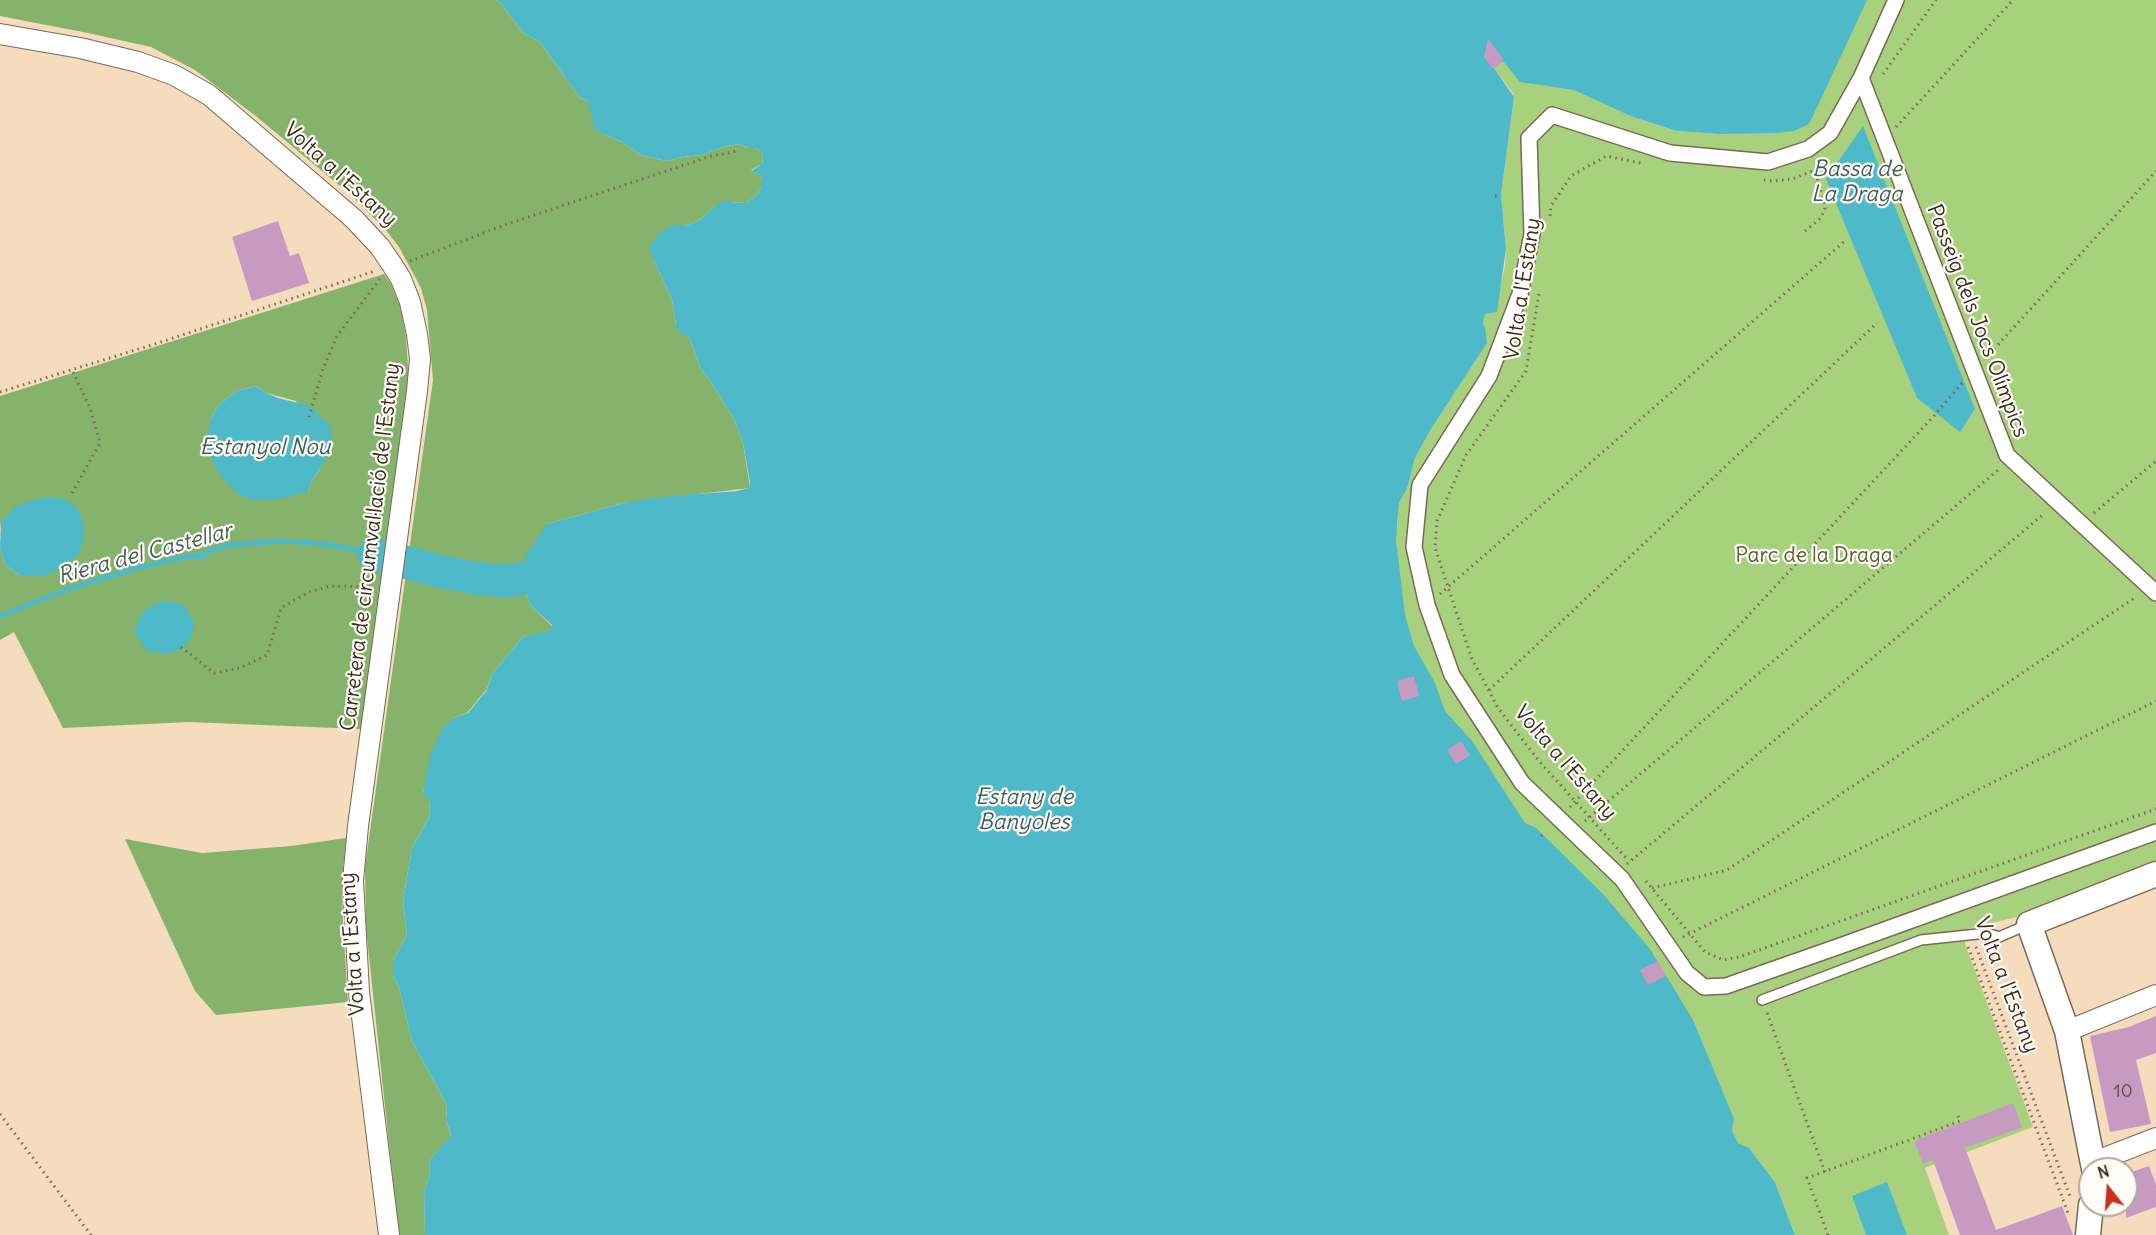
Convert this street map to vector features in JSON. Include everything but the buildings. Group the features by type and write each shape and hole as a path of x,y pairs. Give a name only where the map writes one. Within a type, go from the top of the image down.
{"street":[{"path":"1896,0 1861,78 1830,133 1808,149 1768,162 1670,153 1551,115 1529,138 1532,234 1520,294 1490,376 1420,485 1414,547 1427,605 1452,675 1522,783 1616,873 1687,973 1704,987 1726,986 2156,831"},
{"name":"Carretera de circumval·lació de l'Estany","path":"0,34 80,48 138,62 174,75 209,95 354,219 380,247 403,266 401,279 410,302 420,359 358,826 353,881 359,992 389,1235"},
{"name":"Passeig dels Jocs Olímpics","path":"1861,78 1970,375 2007,455 2153,590"},
{"path":"2092,1157 2067,1031 2029,924 2156,874"},
{"path":"2067,1031 2156,995"},
{"path":"2114,1157 2156,1138"},
{"path":"2084,1217 2088,1235"}],"lane":[{"path":"1762,1000 1921,940 1987,933 1999,937 2029,924"}],"path":[{"path":"1868,94 1936,0"},
{"path":"1885,139 2013,0"},
{"path":"1805,231 1821,218 1825,208 1808,149"},
{"path":"0,392 403,266 502,226 708,157 738,151"},
{"name":"Volta a l'Estany","path":"1550,218 1551,206 1571,176 1606,156 1651,165"},
{"path":"1757,179 1774,182 1792,179 1815,170 1826,158"},
{"path":"1559,818 1932,418 2156,171"},
{"path":"1495,196 1501,195"},
{"path":"1427,605 1846,240"},
{"path":"309,417 337,336 370,292 403,266"},
{"name":"Volta a l'Estany","path":"1540,284 1526,371 1466,455 1437,521 1435,548 1472,659 1498,708 1539,761 1630,862"},
{"path":"1472,705 1877,323"},
{"path":"72,370 90,408 100,443 72,494"},
{"path":"1572,831 2011,459"},
{"path":"2081,524 2156,461"},
{"path":"1616,873 2058,502"},
{"path":"181,647 214,673 240,668 267,655 281,608 309,592 331,586 391,584"},
{"path":"1631,892 1727,870 2153,590"},
{"path":"1668,944 2156,701"},
{"path":"1644,879 1705,952 1723,960 1739,957 2156,809"},
{"name":"Volta a l'Estany","path":"1950,881 1959,903"},
{"name":"Volta a l'Estany","path":"1967,935 2078,1197"},
{"name":"Volta a l'Estany","path":"1967,935 2070,1218"},
{"path":"1762,1000 1825,1172"},
{"path":"1828,1235 1808,1178 1960,1121 1957,1113"},
{"path":"0,1114 91,1235"}],"green space":[{"path":"0,0 495,0 500,2 523,33 540,42 580,98 588,101 603,134 622,142 641,155 666,161 702,155 726,146 740,144 761,152 762,164 751,170 762,178 762,186 757,195 746,203 731,202 713,208 700,220 685,226 653,259 672,299 676,325 689,337 701,369 734,419 743,442 750,488 623,503 547,524 526,594 531,606 552,626 551,631 523,637 492,674 487,689 467,713 453,718 423,792 429,799 430,816 412,848 403,901 407,935 393,961 393,975 399,987 412,1041 447,1105 446,1120 451,1136 429,1161 430,1175 424,1191 425,1235 400,1235 398,1228 366,928 365,867 433,380 427,310 421,288 399,247 385,229 352,196 257,117 195,70 151,47 0,16"},
{"name":"Parc de la Draga","path":"1844,0 2156,0 2156,860 2096,887 2021,916 1967,929 1965,944 2033,1127 1925,1168 1949,1235 1795,1235 1775,1182 1749,1148 1738,1143 1732,1130 1533,835 1414,677 1377,545 1397,530 1399,503 1407,489 1415,458 1478,357 1485,313 1500,288 1506,249 1501,195 1514,97 1494,68 1502,61 1556,70 1633,117 1677,131 1719,134"},
{"path":"384,274 400,306 406,336 409,385 361,729 189,722 63,728 14,632 0,640 0,548 5,565 20,575 1,522 0,529 0,396","holes":["256,386 266,393 296,401 320,469 308,492 211,418 218,406 236,391"]},
{"path":"346,838 342,881 348,1002 216,1015 195,991 125,839 202,853 291,846"}],"water":[{"name":"Estany de Banyoles","path":"495,0 1867,0 1809,124 1794,131 1719,134 1677,131 1633,117 1574,90 1520,82 1503,61 1494,68 1514,97 1501,195 1506,249 1497,312 1485,314 1483,324 1487,343 1431,429 1415,458 1407,489 1399,503 1396,539 1405,615 1414,646 1435,683 1445,711 1472,741 1525,823 1536,828 1603,894 1650,949 1693,1020 1734,1119 1732,1130 1738,1143 1749,1148 1775,1182 1795,1235 425,1235 424,1191 430,1175 429,1161 451,1135 446,1120 447,1105 412,1041 399,987 393,975 393,961 407,935 403,901 412,848 430,816 429,800 423,793 430,756 443,728 453,718 468,713 487,690 492,674 523,637 551,630 552,625 531,606 526,594 524,578 526,555 547,524 623,503 660,497 737,491 749,488 750,483 743,442 734,419 701,369 689,337 681,334 676,325 672,299 653,259 649,245 658,234 676,224 685,226 700,220 726,200 746,203 757,195 762,186 762,178 751,171 762,164 761,152 740,144 726,146 702,155 666,161 641,155 622,142 603,134 595,129 588,101 580,98 540,42 523,33 500,2"},
{"name":"Bassa de La Draga","path":"1863,126 1975,409 1960,432 1917,398 1826,179"},
{"name":"Estanyol Nou","path":"256,386 278,398 310,406 330,426 332,441 328,456 312,481 308,492 275,500 249,499 236,492 219,473 209,454 207,439 211,418 218,406 236,391"},
{"path":"40,498 61,498 75,506 82,517 84,536 80,552 65,567 43,576 20,575 5,565 0,548 1,522 16,506"},
{"path":"160,602 184,605 192,618 194,629 182,649 168,654 147,651 135,634 137,623 145,610"},
{"path":"1887,1182 1907,1235 1866,1235 1852,1196"}],"waterway":[{"name":"Riera del Castellar","path":"0,616 68,589 137,568 188,556 201,557 207,552 229,545 280,541 302,542 331,545 374,554"},
{"path":"374,554 443,572 481,579 511,581 524,578"}]}
